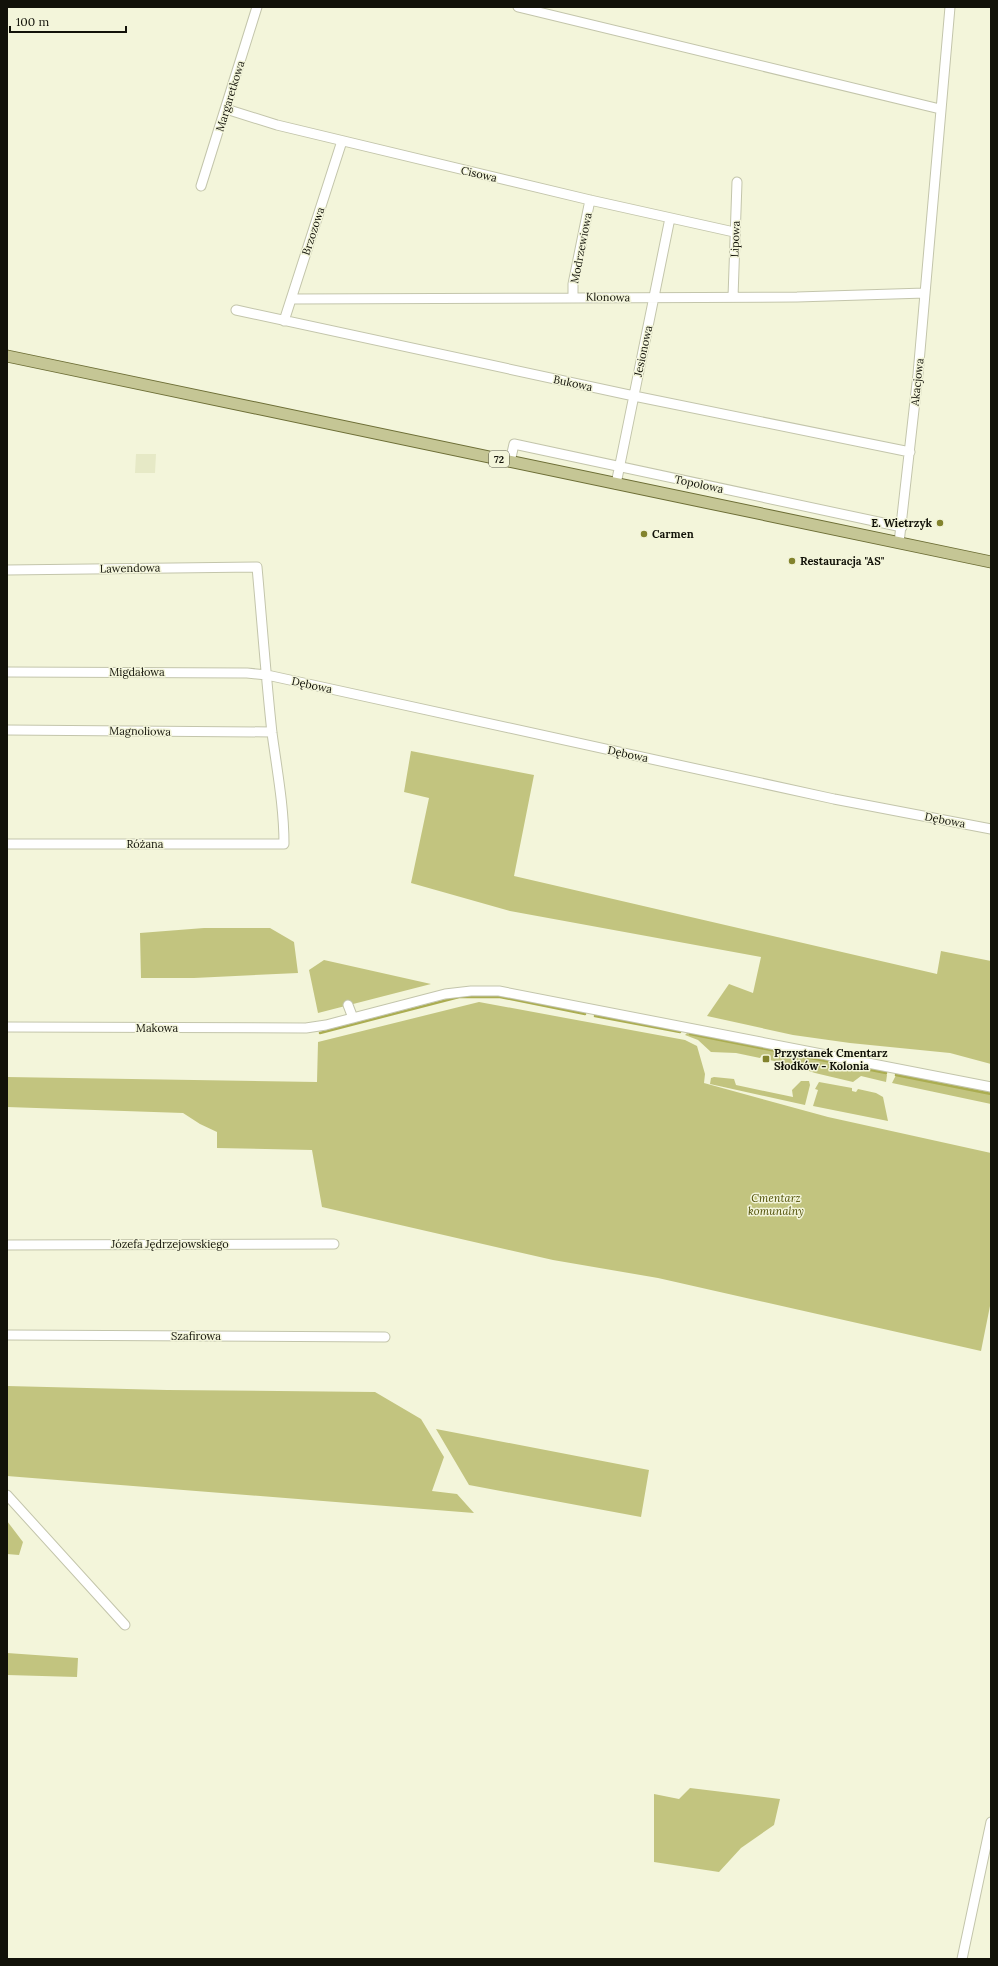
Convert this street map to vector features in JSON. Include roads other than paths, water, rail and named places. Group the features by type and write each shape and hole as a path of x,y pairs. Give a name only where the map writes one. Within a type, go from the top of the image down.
{"main road":[{"name":"72","path":"7,356 991,562"}],"street":[{"name":"Margaretkowa","path":"201,186 258,7"},
{"path":"518,7 940,109"},
{"name":"Akacjowa","path":"899,543 910,452 950,7"},
{"name":"Cisowa","path":"226,109 277,125 342,141 590,200 734,232"},
{"name":"Brzozowa","path":"284,321 342,141"},
{"name":"Lipowa","path":"733,297 734,232 737,182"},
{"name":"Modrzewiowa","path":"573,297 573,284 590,200"},
{"name":"Jesionowa","path":"616,484 670,218"},
{"name":"Klonowa","path":"292,299 733,297 925,294"},
{"name":"Bukowa","path":"236,310 634,396 910,452"},
{"name":"Topolowa","path":"510,462 514,444 902,527"},
{"name":"Lawendowa","path":"7,570 257,567 266,675"},
{"name":"Migdałowa","path":"7,672 240,673 266,675"},
{"path":"266,675 272,732"},
{"name":"Dębowa","path":"266,675 834,799 991,829"},
{"name":"Magnoliowa","path":"7,730 272,732"},
{"name":"Różana","path":"7,844 284,844 282,801 272,732"},
{"name":"Makowa","path":"7,1028 306,1028 353,1018 445,994 471,991 499,991 991,1087"},
{"path":"348,1005 353,1018"},
{"path":"589,1019 591,1009"},
{"name":"Józefa Jędrzejowskiego","path":"7,1245 334,1244"},
{"name":"Szafirowa","path":"7,1335 385,1337"},
{"path":"7,1495 125,1625"},
{"path":"962,1959 991,1822"}],"waterway":[{"path":"320,1033 459,997 500,997 585,1014"},
{"path":"595,1016 680,1032"},
{"path":"690,1034 886,1073"},
{"path":"896,1075 991,1094"}],"place":[{"name":"E. Wietrzyk","path":"940,523"},
{"name":"Carmen","path":"644,534"},
{"name":"Restauracja \"AS\"","path":"792,561"},
{"name":"Przystanek Cmentarz Słodków - Kolonia","path":"766,1059"}],"park label":[{"name":"Cmentarz komunalny","path":"776,1204"}]}
